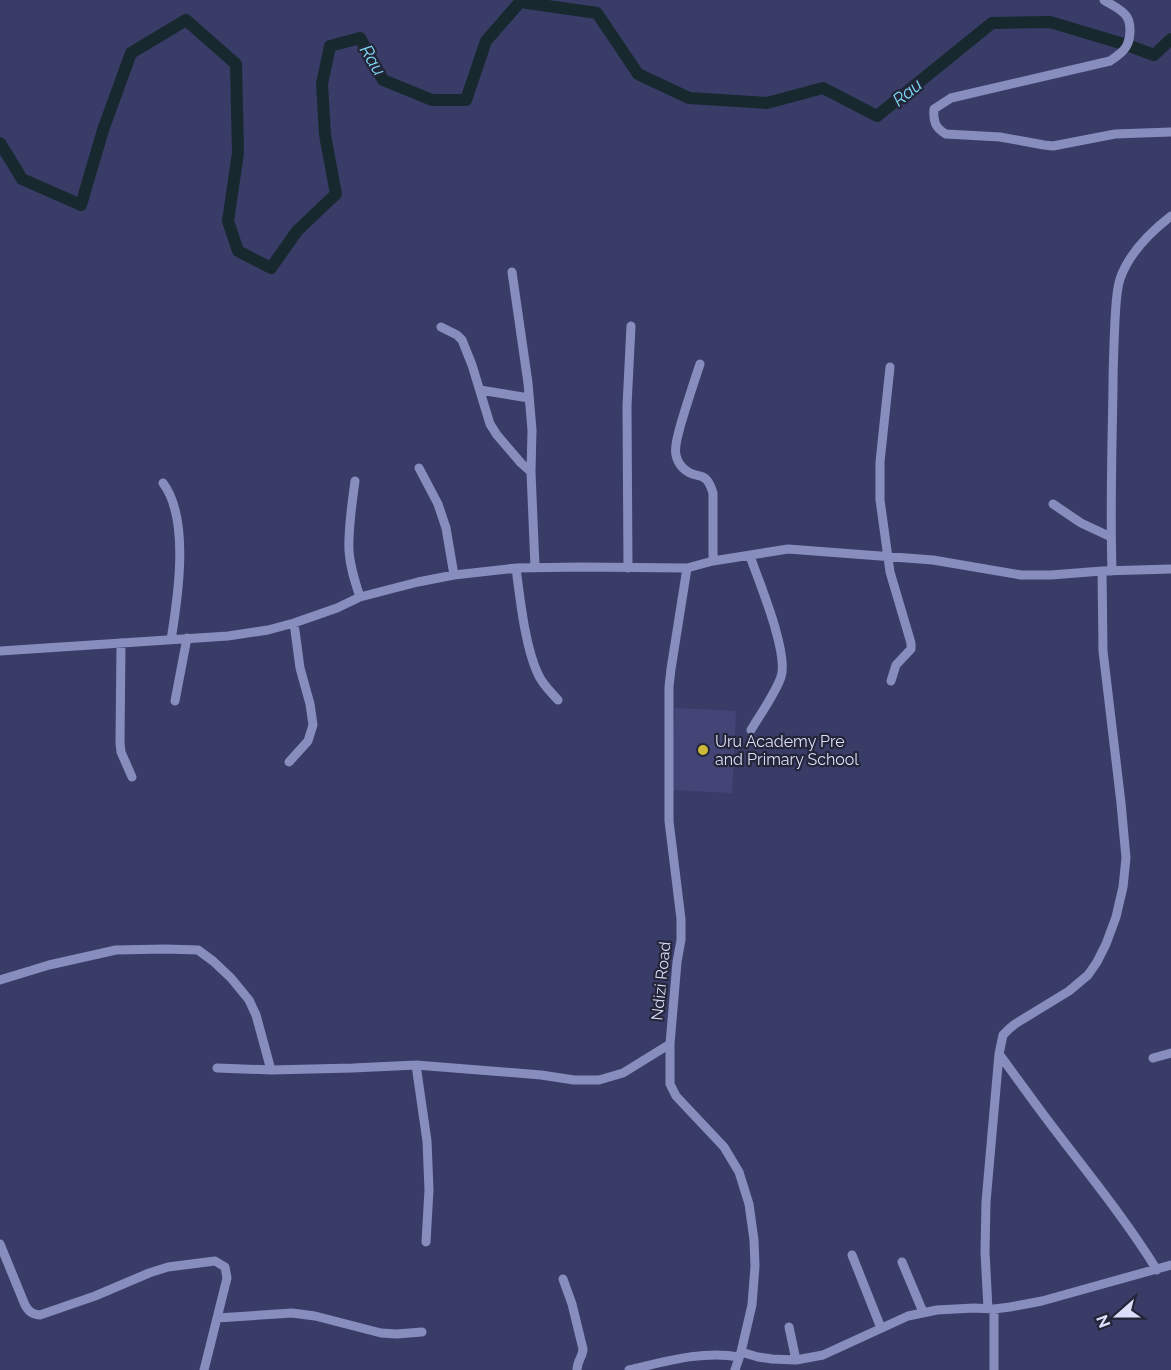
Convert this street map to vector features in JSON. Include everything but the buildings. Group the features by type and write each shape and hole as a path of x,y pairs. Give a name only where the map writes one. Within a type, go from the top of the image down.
{"street":[{"path":"1104,0 1125,14 1130,25 1127,45 1115,58 951,98 934,109 935,124 946,134 1000,137 1053,146 1115,134 1171,132"},
{"path":"1112,571 1113,351 1117,292 1131,256 1145,239 1171,216"},
{"path":"512,272 529,398 535,567"},
{"path":"628,568 627,406 631,326"},
{"path":"441,327 462,340 490,424 497,435 531,472"},
{"path":"700,364 686,404 676,457 684,469 702,476 710,483 713,493 713,561"},
{"path":"890,367 880,462 880,500 887,557 911,643 910,649 896,665 891,681"},
{"path":"480,390 529,398"},
{"path":"419,468 438,504 446,528 454,574"},
{"path":"355,481 349,551 360,597"},
{"path":"163,483 171,497 178,536 179,579 171,640"},
{"path":"1053,504 1081,523 1111,537"},
{"path":"0,651 258,632 294,623 337,608 360,597 418,582 454,574 516,568 687,568 713,561 788,549 933,560 1021,575 1171,569"},
{"path":"750,556 776,632 782,664 782,675 751,729"},
{"path":"516,568 534,666 544,684 558,700"},
{"name":"Ndizi Road","path":"687,568 669,687 669,820 681,919 681,940 670,1044 670,1084 676,1096 724,1147 739,1173 749,1204 755,1266 752,1305 735,1370"},
{"path":"993,1370 991,1309 985,1252 986,1202 999,1054 1003,1035 1015,1024 1069,991 1088,975 1106,944 1116,917 1123,887 1126,858 1103,651 1102,571"},
{"path":"289,762 308,741 313,725 300,668 294,623"},
{"path":"175,701 186,638"},
{"path":"121,643 120,743 132,777"},
{"path":"0,980 49,965 116,950 166,948 198,950 231,978 249,1000 256,1015 271,1070"},
{"path":"217,1068 271,1070 416,1065 541,1075 574,1080 598,1080 623,1073 670,1044"},
{"path":"1153,1058 1171,1053"},
{"path":"999,1054 1114,1207 1157,1270"},
{"path":"416,1065 427,1151 429,1190 426,1242"},
{"path":"0,1244 28,1311 40,1315 168,1267 215,1261 225,1267 227,1278 204,1370"},
{"path":"852,1255 881,1328"},
{"path":"902,1262 924,1312"},
{"path":"628,1370 708,1355 740,1354 796,1360 823,1355 909,1316 924,1312 991,1309 1042,1301 1171,1265"},
{"path":"563,1279 583,1349 577,1363 577,1370"},
{"path":"217,1318 292,1313 315,1316 381,1333 422,1332"},
{"path":"789,1327 796,1360"}],"shaded area":[{"name":"Uru Academy Pre and Primary School","path":"675,708 736,711 732,793 671,790"}],"waterway":[{"name":"Rau","path":"0,143 22,179 81,205 103,130 131,53 186,20 236,64 238,153 228,221 238,251 271,268 297,231 336,194 325,135 322,84 330,46 360,38 383,80 432,100 466,100 486,41 520,2 597,13 638,74 689,98 767,103 823,88 877,116 992,23 1050,22 1154,55 1171,39"}],"place":[{"name":"Uru Academy Pre and Primary School","path":"703,750"}]}
